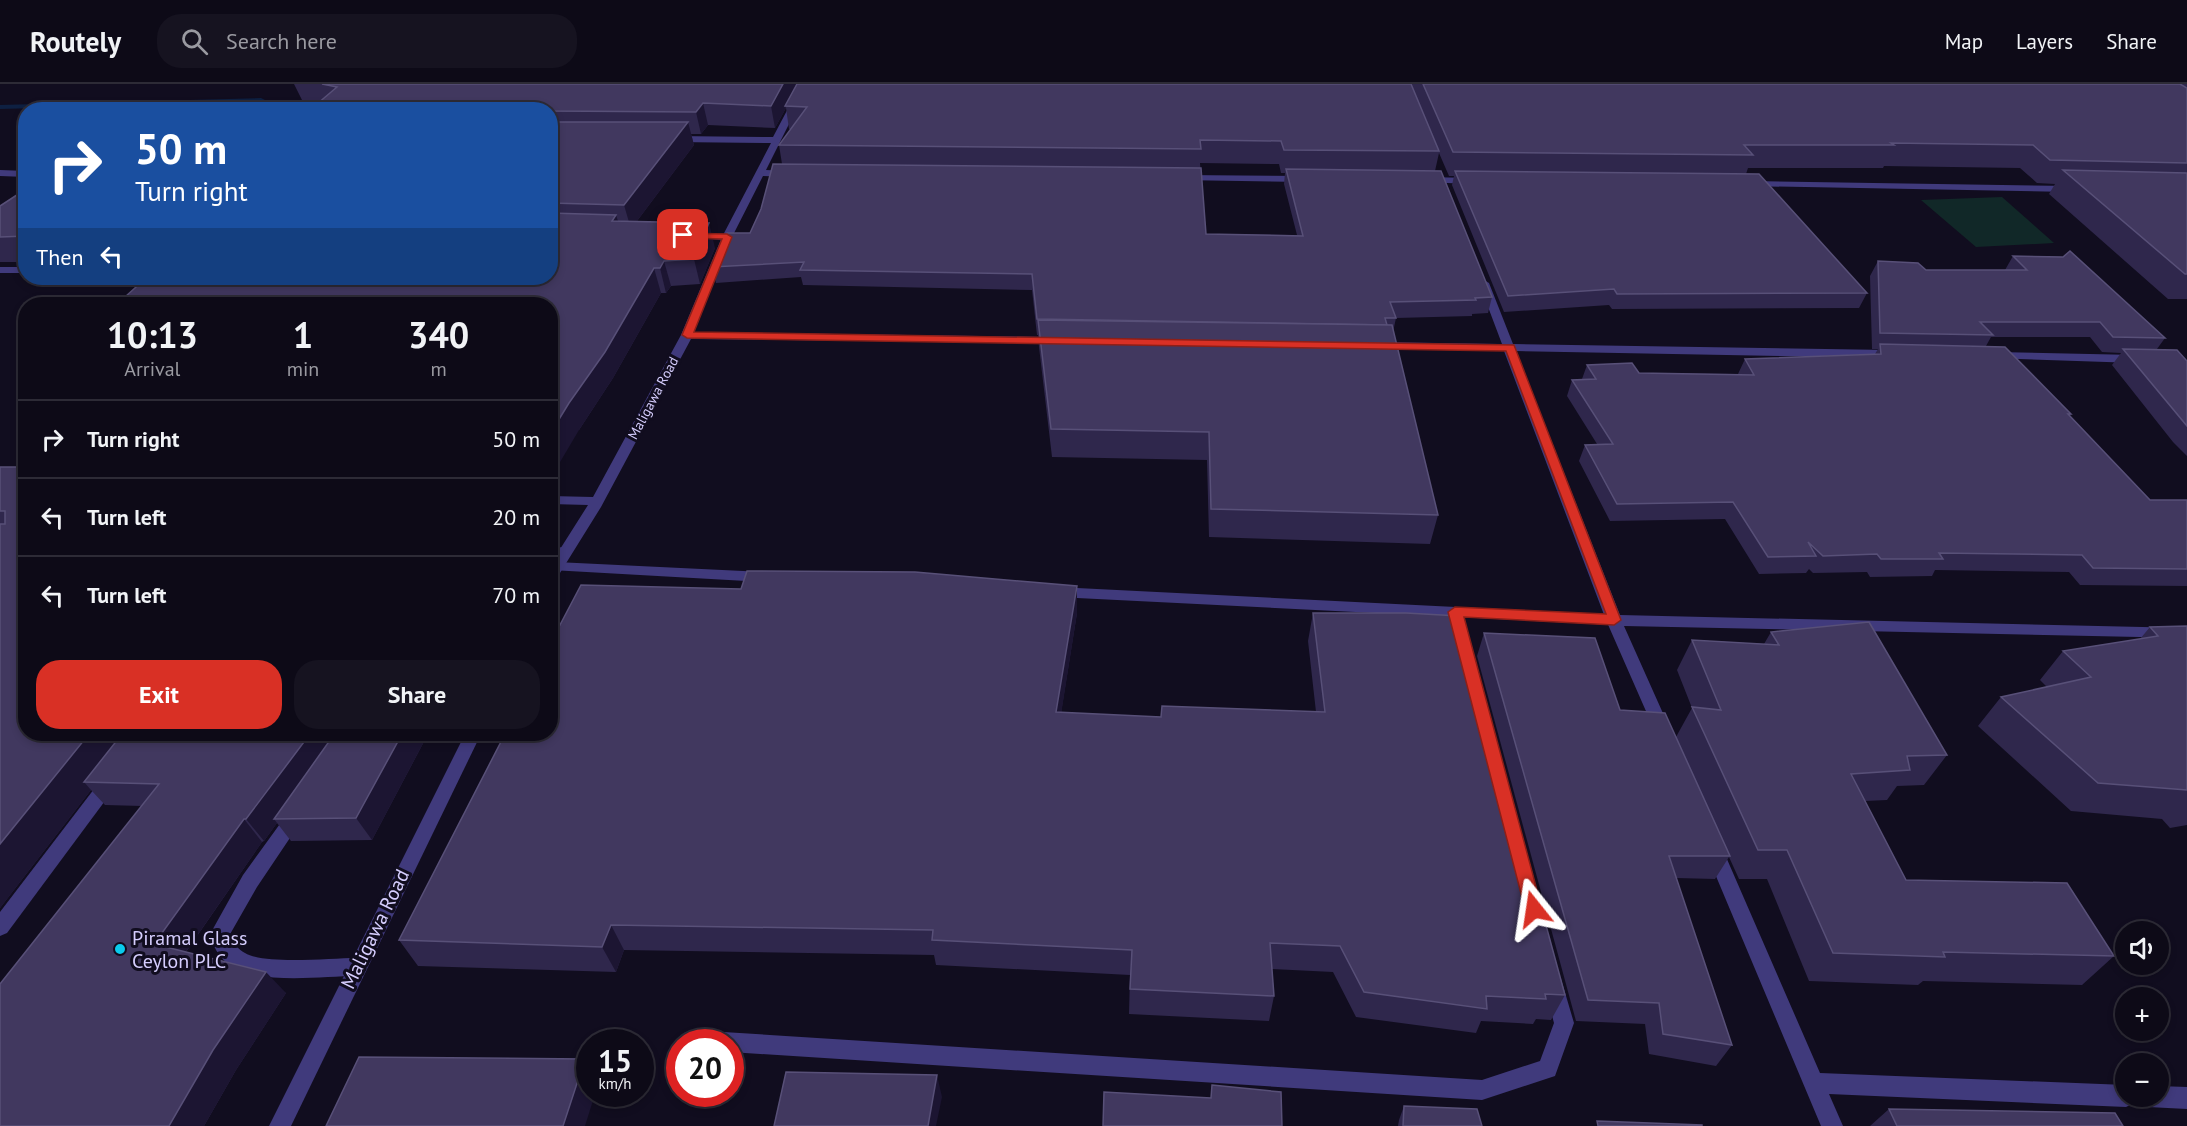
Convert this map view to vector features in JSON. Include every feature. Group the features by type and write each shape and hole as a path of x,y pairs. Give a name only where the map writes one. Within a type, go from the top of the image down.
{"street":[{"name":"Maligawa Road","path":"558,558 597,501 687,335 727,237 805,84"},
{"path":"657,139 776,140"},
{"path":"0,173 18,174"},
{"path":"761,173 797,174"},
{"path":"1167,177 1310,179"},
{"path":"1418,180 1489,181"},
{"path":"1737,184 2080,190"},
{"path":"680,235 727,237"},
{"path":"1476,264 1614,620 1666,738"},
{"path":"0,270 18,270"},
{"path":"687,335 1069,341"},
{"path":"1367,345 1902,354"},
{"path":"1985,356 2151,359"},
{"path":"558,500 597,501"},
{"path":"558,562 781,578"},
{"path":"1041,591 1614,620 2187,633"},
{"path":"1455,612 1461,635"},
{"name":"Maligawa Road","path":"280,1126 469,741"},
{"path":"0,927 119,770"},
{"path":"308,798 250,880 219,936 225,949 243,963 267,966 356,967"},
{"path":"1708,835 1816,1083 1832,1126"},
{"path":"744,1043 1482,1090 1548,1069 1564,1023 1549,966"},
{"path":"1816,1083 2115,1096"},
{"path":"2169,1097 2187,1098"}],"green space":[{"path":"2002,197 2054,243 1976,247 1921,200"}],"building":[{"path":"322,84 783,84 771,106 703,103 696,112 558,111 558,102 319,102 337,87"},
{"path":"797,84 1411,84 1439,151 1284,150 1281,141 1200,140 1201,149 779,145 807,107 785,106"},
{"path":"1423,84 2180,84 2187,88 2187,163 2050,160 2033,145 1891,143 1894,145 1744,145 1753,155 1453,152"},
{"path":"558,122 688,122 624,205 558,203"},
{"path":"773,164 1201,168 1206,234 1303,236 1286,169 1441,171 1492,297 1475,298 1476,300 1390,302 1396,318 1385,318 1387,325 1037,319 1032,274 800,270 804,262 712,267 727,233 750,233 761,209"},
{"path":"2063,170 2187,173 2187,274 2185,274"},
{"path":"1455,171 1759,174 1867,293 1617,294 1614,289 1508,296"},
{"path":"18,194 18,236 0,237 0,206"},
{"path":"558,213 616,215 612,221 709,223 694,259 664,261 660,268 654,268 605,352 558,421 558,297 125,297 138,285 558,285"},
{"path":"2070,251 2165,338 2113,337 2100,322 1980,322 1993,335 1880,333 1878,261 1918,263 1926,270 2027,270 2013,256 2063,257"},
{"path":"1038,320 1392,325 1438,515 1211,509 1209,432 1051,429"},
{"path":"1880,344 2005,347 2071,414 2068,414 2150,500 2187,500 2187,569 2093,568 2082,555 1939,553 1943,559 1881,559 1877,554 1823,556 1808,542 1816,556 1768,557 1733,502 1617,504 1585,445 1613,444 1572,380 1596,379 1587,365 1632,363 1639,373 1754,375 1745,359 1881,354"},
{"path":"2123,349 2177,350 2187,361 2187,426"},
{"path":"0,467 18,467 18,741 83,741 0,844 0,524 5,524 5,511 0,511"},
{"path":"747,571 915,572 1077,586 1056,712 1161,717 1162,706 1325,712 1313,613 1406,613 1459,616 1462,628 1465,628 1565,995 1545,994 1546,999 1486,996 1487,1009 1364,992 1340,946 1270,943 1274,996 1130,989 1132,950 932,940 933,930 611,925 602,947 399,940 501,741 558,741 558,629 581,585 741,589"},
{"path":"1869,622 1947,755 1907,756 1910,770 1851,774 1906,880 2067,883 2114,956 1943,952 1945,957 1833,953 1787,850 1758,850 1692,707 1721,710 1692,640 1779,645 1771,632"},
{"path":"2187,626 2187,790 2098,783 2001,697 2091,677 2063,651 2158,636 2150,627"},
{"path":"1484,633 1595,638 1620,710 1665,713 1730,856 1669,856 1732,1045 1663,1034 1659,1003 1588,1000"},
{"path":"116,741 305,741 244,819 154,944 266,972 213,1050 169,1126 0,1126 0,984 159,784 84,782"},
{"path":"329,741 398,741 356,818 274,819"},
{"path":"359,1057 576,1059 576,1086 563,1126 326,1126"},
{"path":"786,1072 937,1075 928,1126 774,1126"},
{"path":"1212,1085 1281,1092 1282,1126 1103,1126 1104,1092 1211,1098"},
{"path":"1404,1106 1477,1109 1482,1126 1403,1126"},
{"path":"1889,1109 2115,1113 2123,1126 1897,1126"},
{"path":"1597,1121 1702,1125 1702,1126 1598,1126"}],"waterway":[{"path":"186,102 261,100"},
{"path":"0,107 18,107"}],"place":[{"name":"Piramal Glass Ceylon PLC","path":"120,949"}],"route":[{"path":"683,235 727,237 687,335 1510,348 1614,620 1455,612 1534,909"}]}
